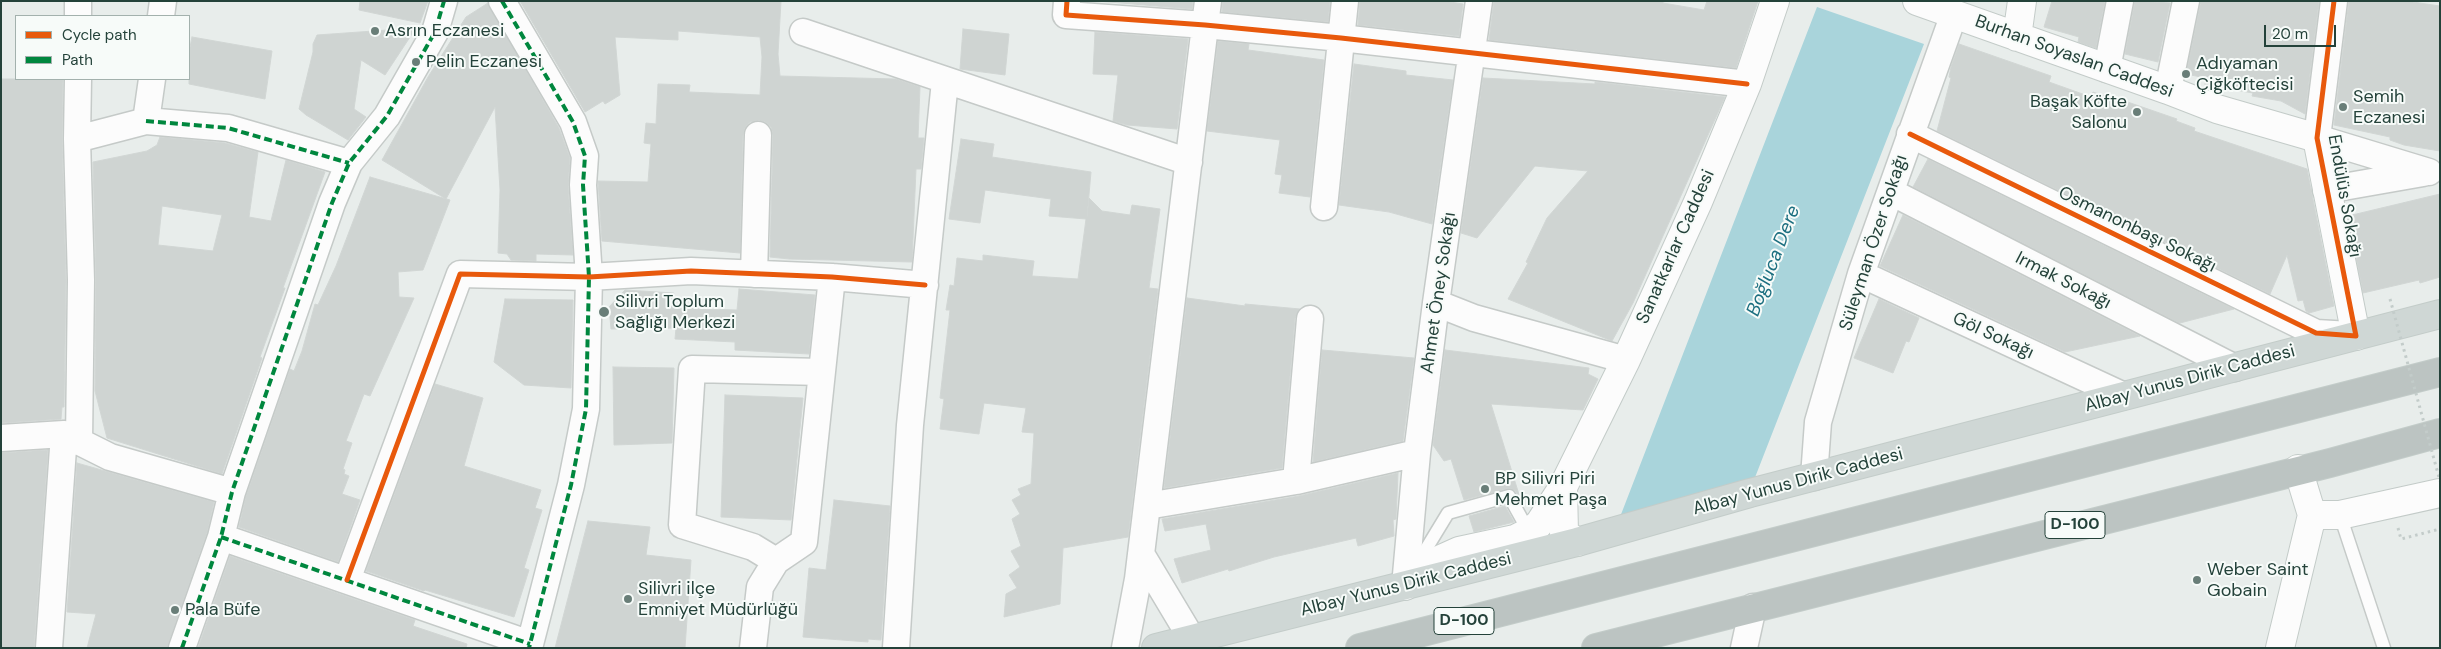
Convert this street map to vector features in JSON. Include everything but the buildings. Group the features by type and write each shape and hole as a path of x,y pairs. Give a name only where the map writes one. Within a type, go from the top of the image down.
{"highway":[{"name":"D-100","path":"1360,648 2440,372"},
{"name":"D-100","path":"1596,648 1753,606 2298,469 2330,463 2440,433"}],"main road":[{"name":"Sanatkarlar Caddesi","path":"1529,532 1539,524 1562,487 1626,360 1698,202 1747,84 1775,1"},
{"name":"Burhan Soyaslan Caddesi","path":"1917,1 2217,109 2316,138"},
{"path":"2017,37 2022,1"},
{"name":"Endülüs Sokağı","path":"2316,138 2356,336"},
{"name":"Albay Yunus Dirik Caddesi","path":"1156,648 1577,542 1814,477 2440,314"},
{"path":"2280,648 2312,515 2298,469"},
{"path":"1562,487 1564,533 1577,542"},
{"path":"2312,515 2340,514 2440,493"},
{"path":"1404,586 1430,564 1459,551 1516,539 1529,532"}],"street":[{"path":"78,1 78,15"},
{"path":"161,15 163,1"},
{"path":"182,648 221,537 232,492 332,203 349,163 387,116 435,32 444,1"},
{"path":"221,537 530,646 572,485 586,409 589,277 583,185 585,156 573,122 502,1"},
{"path":"1067,1 1066,15 1207,13 1341,38 1747,84"},
{"path":"1324,207 1346,1"},
{"name":"Ahmet Öney Sokağı","path":"1404,586 1417,453 1436,303 1479,1"},
{"path":"2107,69 2120,1"},
{"path":"2168,90 2186,1"},
{"name":"Endülüs Sokağı","path":"2316,138 2334,1"},
{"path":"1125,648 1141,554 1207,13"},
{"name":"Süleyman Özer Sokağı","path":"1814,477 1818,422 1861,274 1954,14"},
{"path":"803,32 1189,162"},
{"path":"49,648 71,438 81,280 77,139 78,80"},
{"path":"146,120 152,80"},
{"path":"896,648 910,425 945,81"},
{"path":"77,139 146,120 228,128 349,163"},
{"name":"Osmanonbaşı Sokağı","path":"1910,134 2316,333 2356,336"},
{"path":"754,274 758,135"},
{"path":"2316,138 2434,171"},
{"path":"2326,190 2434,171"},
{"name":"Irmak Sokağı","path":"1891,192 2235,368"},
{"path":"347,580 460,274 589,277 691,271 832,277 924,285"},
{"name":"Göl Sokağı","path":"1861,274 2124,396"},
{"path":"753,648 760,586 776,561 804,542 832,277"},
{"path":"1436,303 1474,318 1626,360"},
{"path":"1296,481 1310,319"},
{"path":"776,561 753,548 682,525 692,369 822,372"},
{"path":"1,438 71,438 110,457 232,492"},
{"path":"1146,506 1296,481 1417,453"},
{"path":"1141,554 1192,639"},
{"path":"1744,648 1753,606"}],"lane":[{"path":"1404,586 1448,513 1509,496 1529,532"},
{"path":"2340,514 2384,648"}],"path":[{"path":"2390,299 2440,481"},
{"path":"2401,539 2440,529"}],"water":[{"name":"Boğluca Dere","path":"1817,7 1924,44 1754,480 1683,498 1620,517"}],"marked path":[{"path":"182,648 221,537 232,492 332,203 349,163 387,116 435,32 444,1"},
{"path":"502,1 573,122 585,156 583,185 589,277 586,409 571,485 529,648"},
{"path":"146,121 228,128 349,163"},
{"path":"221,537 530,644"}],"cycle path":[{"path":"1067,1 1066,15 1205,25 1341,38 1747,84"},
{"path":"1910,134 2316,333 2356,336 2317,138 2334,1"},
{"path":"347,580 460,274 589,277 691,271 832,277 925,285"}],"place":[{"name":"Asrın Eczanesi","path":"375,31"},
{"name":"Pelin Eczanesi","path":"416,62"},
{"name":"Adıyaman Çiğköftecisi","path":"2186,74"},
{"name":"Semih Eczanesi","path":"2343,107"},
{"name":"Başak Köfte Salonu","path":"2137,112"},
{"name":"Silivri Toplum Sağlığı Merkezi","path":"604,312"},
{"name":"BP Silivri Piri Mehmet Paşa","path":"1485,489"},
{"name":"Weber Saint Gobain","path":"2197,580"},
{"name":"Silivri ilçe Emniyet Müdürlüğü","path":"628,599"},
{"name":"Pala Büfe","path":"175,610"}]}
